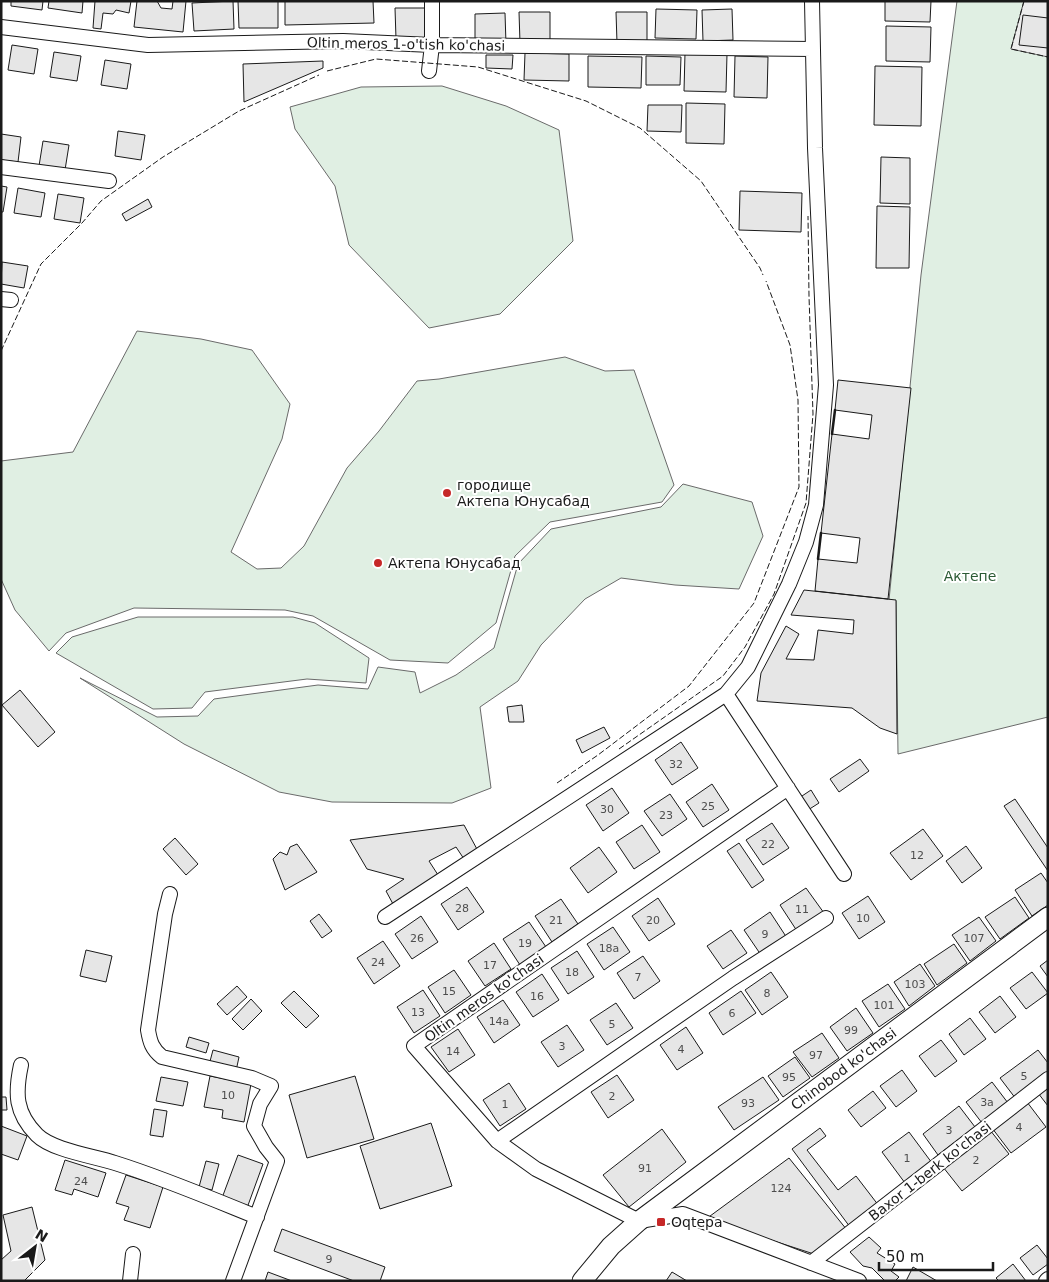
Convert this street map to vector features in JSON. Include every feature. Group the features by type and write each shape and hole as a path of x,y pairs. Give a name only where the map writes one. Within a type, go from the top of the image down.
{"street":[{"path":"429,71 432,45 432,1"},
{"path":"385,917 726,694 748,667 781,600 806,542 816,505 826,385 815,148 812,1"},
{"name":"Oltin meros 1-o'tish ko'chasi","path":"1,28 148,45 342,41 432,45 812,49"},
{"path":"1,167 109,182"},
{"path":"726,694 844,874"},
{"name":"Oltin meros ko'chasi","path":"497,1141 414,1046 788,788"},
{"path":"170,894 165,914 148,1030 150,1043 154,1050 162,1057 252,1078 271,1086 260,1104 254,1126 266,1147 277,1161 233,1281"},
{"name":"Chinobod ko'chasi","path":"582,1281 610,1246 639,1221 1048,917"},
{"path":"826,918 733,978 497,1141 536,1169 639,1221 683,1214 859,1281"},
{"path":"22,1065 19,1078 18,1106 26,1122 38,1136 51,1145 114,1162 257,1217"},
{"name":"Baxor 1-berk ko'chasi","path":"811,1263 1048,1079"},
{"path":"130,1281 133,1254"}],"green space":[{"name":"Актепе","path":"957,1 1024,1 1011,49 1048,53 1048,717 898,754 896,601 889,600 921,275"},
{"path":"442,86 506,106 559,130 573,241 500,314 429,328 349,245 335,186 295,129 290,107 361,87"},
{"path":"137,331 201,339 252,350 290,404 282,439 231,552 257,569 281,568 304,546 347,468 379,431 417,381 439,379 565,357 605,371 634,370 674,485 662,502 550,522 515,556 496,623 448,663 390,660 313,616 285,610 134,608 66,633 49,651 15,610 1,579 1,461 73,452"},
{"path":"683,484 752,502 763,536 739,589 675,585 621,578 585,599 541,645 518,681 480,707 491,788 452,803 332,802 279,792 184,744 80,678 157,717 198,716 214,699 318,685 368,689 378,667 415,672 420,693 456,675 494,648 518,564 551,529 661,507"},
{"path":"138,617 293,617 315,623 369,658 366,683 307,679 205,692 192,708 153,709 56,653 72,637"}],"shaded area":[{"path":"1024,1 1048,1 1048,57 1011,49"}],"building":[{"path":"11,1 43,1 42,10 11,6"},
{"path":"49,1 83,1 82,13 48,8"},
{"path":"95,1 131,1 129,13 116,10 113,14 103,13 101,29 93,28"},
{"path":"137,1 157,1 161,8 172,9 173,1 186,1 183,32 134,27"},
{"path":"233,1 234,29 194,31 192,3"},
{"path":"238,1 278,1 278,28 239,28"},
{"path":"285,1 373,1 374,23 285,25"},
{"path":"885,1 931,1 930,22 885,21"},
{"path":"395,8 425,8 426,38 396,39"},
{"path":"656,9 697,10 696,39 655,38"},
{"path":"732,9 733,40 703,41 702,10"},
{"path":"519,12 550,12 550,43 520,43"},
{"path":"616,12 647,12 647,42 617,43"},
{"path":"505,13 506,44 475,45 475,14"},
{"path":"1023,15 1048,18 1048,48 1019,45"},
{"path":"886,26 931,27 930,62 886,61"},
{"path":"12,45 38,49 34,74 8,70"},
{"path":"54,52 81,56 77,81 50,77"},
{"path":"525,53 569,54 569,81 524,80"},
{"path":"685,53 727,54 726,92 684,91"},
{"path":"486,55 513,55 512,69 486,68"},
{"path":"588,56 642,57 641,88 588,87"},
{"path":"646,56 681,57 680,85 646,85"},
{"path":"735,56 768,57 767,98 734,97"},
{"path":"105,60 131,64 127,89 101,85"},
{"path":"323,61 323,68 244,102 243,64"},
{"path":"875,66 922,67 921,126 874,125"},
{"path":"686,103 725,104 724,144 686,143"},
{"path":"648,105 682,105 681,132 647,131"},
{"path":"118,131 145,135 141,160 115,156"},
{"path":"1,134 21,137 18,162 1,160"},
{"path":"43,141 69,145 65,170 39,166"},
{"path":"881,157 910,158 910,204 880,203"},
{"path":"1,186 7,187 3,212 1,212"},
{"path":"18,188 45,193 41,217 14,213"},
{"path":"740,191 802,193 801,232 739,230"},
{"path":"58,194 84,198 80,223 54,219"},
{"path":"148,199 152,207 126,221 122,214"},
{"path":"877,206 910,207 909,268 876,268"},
{"path":"2,262 28,266 24,288 1,284"},
{"path":"838,380 911,388 888,599 815,591 818,559 857,563 860,538 821,533 832,434 869,439 872,415 835,410"},
{"path":"804,590 896,600 897,734 880,728 852,708 757,701 761,673 786,626 799,634 786,659 814,660 818,630 853,634 854,620 791,615"},
{"path":"20,690 55,732 38,747 2,705"},
{"path":"522,705 524,722 509,722 507,707"},
{"path":"604,727 610,738 582,753 576,740"},
{"path":"681,742 698,768 672,785 655,760"},
{"path":"860,759 869,771 839,792 830,779"},
{"path":"712,784 729,810 703,827 686,802"},
{"path":"612,788 629,813 603,831 586,805"},
{"path":"811,790 819,803 808,810 799,798"},
{"path":"670,794 687,819 662,836 644,811"},
{"path":"1015,799 1048,848 1048,871 1004,806"},
{"path":"772,823 789,848 763,865 746,840"},
{"path":"464,825 478,851 464,859 456,847 429,861 440,878 393,904 386,891 404,879 367,869 350,840"},
{"path":"642,825 660,852 634,869 616,842"},
{"path":"923,829 943,856 911,880 890,853"},
{"path":"175,838 198,864 186,875 163,849"},
{"path":"739,843 764,880 752,888 727,851"},
{"path":"297,844 317,872 285,890 273,859 280,852 287,855 290,847"},
{"path":"966,846 982,868 962,883 946,861"},
{"path":"599,847 617,872 588,893 570,868"},
{"path":"1041,873 1048,883 1048,905 1032,916 1015,890"},
{"path":"467,887 484,912 458,930 441,904"},
{"path":"806,888 824,913 797,931 780,905"},
{"path":"868,896 885,922 859,939 842,913"},
{"path":"1015,897 1029,918 1000,939 985,917"},
{"path":"658,898 675,924 649,941 632,916"},
{"path":"561,899 578,924 552,942 535,916"},
{"path":"770,912 787,938 761,955 744,930"},
{"path":"319,914 332,931 322,938 310,921"},
{"path":"421,916 438,942 412,959 395,934"},
{"path":"979,917 996,941 970,961 952,935"},
{"path":"529,922 546,947 520,965 503,939"},
{"path":"613,927 630,952 604,970 587,944"},
{"path":"731,930 747,953 723,969 707,946"},
{"path":"383,941 400,966 374,984 357,958"},
{"path":"494,943 511,969 485,986 468,961"},
{"path":"954,944 967,963 937,985 924,964"},
{"path":"86,950 112,956 106,982 80,976"},
{"path":"577,951 594,977 568,994 551,968"},
{"path":"643,956 660,981 634,999 617,973"},
{"path":"1048,960 1048,977 1040,966"},
{"path":"920,964 935,986 909,1006 894,982"},
{"path":"454,970 471,995 445,1013 428,987"},
{"path":"771,972 788,997 762,1015 745,990"},
{"path":"1032,972 1048,993 1026,1009 1010,988"},
{"path":"542,974 559,1000 533,1017 516,992"},
{"path":"888,984 905,1009 879,1027 862,1001"},
{"path":"237,986 247,997 227,1015 217,1004"},
{"path":"423,990 440,1016 414,1033 397,1007"},
{"path":"294,991 319,1016 306,1028 281,1003"},
{"path":"741,991 756,1013 723,1035 709,1013"},
{"path":"1000,996 1016,1017 995,1033 979,1012"},
{"path":"251,999 262,1011 243,1030 232,1019"},
{"path":"503,1000 520,1025 494,1043 477,1017"},
{"path":"616,1003 633,1028 607,1045 590,1020"},
{"path":"856,1008 873,1033 847,1051 830,1027"},
{"path":"970,1018 986,1039 964,1055 949,1034"},
{"path":"567,1025 584,1050 558,1067 541,1042"},
{"path":"686,1027 703,1053 677,1070 660,1045"},
{"path":"458,1029 475,1055 449,1072 431,1047"},
{"path":"822,1033 839,1058 812,1077 793,1052"},
{"path":"189,1037 209,1043 206,1053 186,1047"},
{"path":"941,1040 957,1061 935,1077 919,1056"},
{"path":"213,1050 239,1057 236,1071 209,1065"},
{"path":"1038,1050 1048,1063 1048,1074 1016,1099 1000,1078"},
{"path":"795,1057 810,1078 783,1097 768,1076"},
{"path":"902,1070 917,1091 896,1107 880,1086"},
{"path":"617,1075 634,1100 608,1118 591,1092"},
{"path":"210,1076 251,1084 244,1122 222,1118 223,1110 204,1107"},
{"path":"355,1076 374,1139 307,1158 289,1095"},
{"path":"161,1077 188,1082 183,1106 156,1101"},
{"path":"763,1077 779,1100 734,1130 718,1107"},
{"path":"992,1082 1008,1103 982,1123 966,1102"},
{"path":"509,1083 526,1109 500,1126 483,1100"},
{"path":"1048,1086 1048,1106 1038,1093"},
{"path":"873,1091 886,1108 861,1127 848,1110"},
{"path":"1,1097 6,1097 7,1110 1,1110"},
{"path":"1027,1102 1046,1127 1011,1153 992,1128"},
{"path":"959,1106 975,1127 938,1155 923,1134"},
{"path":"154,1109 167,1111 163,1137 150,1135"},
{"path":"431,1123 452,1186 380,1209 360,1146"},
{"path":"1,1126 27,1136 18,1160 1,1154"},
{"path":"820,1128 826,1136 807,1150 838,1190 856,1176 879,1206 850,1227 792,1149"},
{"path":"662,1129 686,1162 629,1207 603,1175"},
{"path":"990,1130 1009,1154 962,1191 943,1167"},
{"path":"909,1132 932,1163 905,1183 882,1152"},
{"path":"238,1155 263,1164 247,1208 222,1198"},
{"path":"789,1158 847,1230 817,1255 706,1219"},
{"path":"65,1160 106,1173 98,1197 74,1189 72,1195 55,1190"},
{"path":"206,1161 219,1164 212,1190 199,1187"},
{"path":"126,1175 163,1187 150,1228 124,1220 129,1207 116,1203"},
{"path":"32,1207 45,1260 24,1281 3,1281 1,1279 1,1260 11,1251 3,1215"},
{"path":"282,1229 385,1267 380,1281 354,1281 274,1251"},
{"path":"869,1237 881,1248 877,1253 895,1264 891,1271 899,1277 895,1281 885,1281 872,1268 863,1266 850,1252"},
{"path":"1037,1245 1048,1259 1048,1264 1033,1275 1020,1258"},
{"path":"1013,1264 1026,1281 999,1281 996,1278"},
{"path":"913,1267 937,1281 906,1281"},
{"path":"268,1272 292,1281 265,1281"},
{"path":"672,1272 687,1281 666,1281"}],"fence":[{"path":"1024,1 1011,49 1048,57"},
{"path":"327,71 376,59 478,67 586,101 640,128 701,181 763,275"},
{"path":"1,351 41,264 101,201 163,157 239,111 319,75"},
{"path":"619,749 723,676 745,647 774,594 806,503 813,414 808,216"},
{"path":"557,783 598,755 689,686 754,603 799,487 798,400 790,345 766,281"}],"wall":[{"path":"832,434 835,410"},
{"path":"818,559 821,533"}],"place":[{"name":"городище Актепа Юнусабад","path":"447,493"},
{"name":"Актепа Юнусабад","path":"378,563"},
{"name":"Oqtepa","path":"661,1222"}]}
